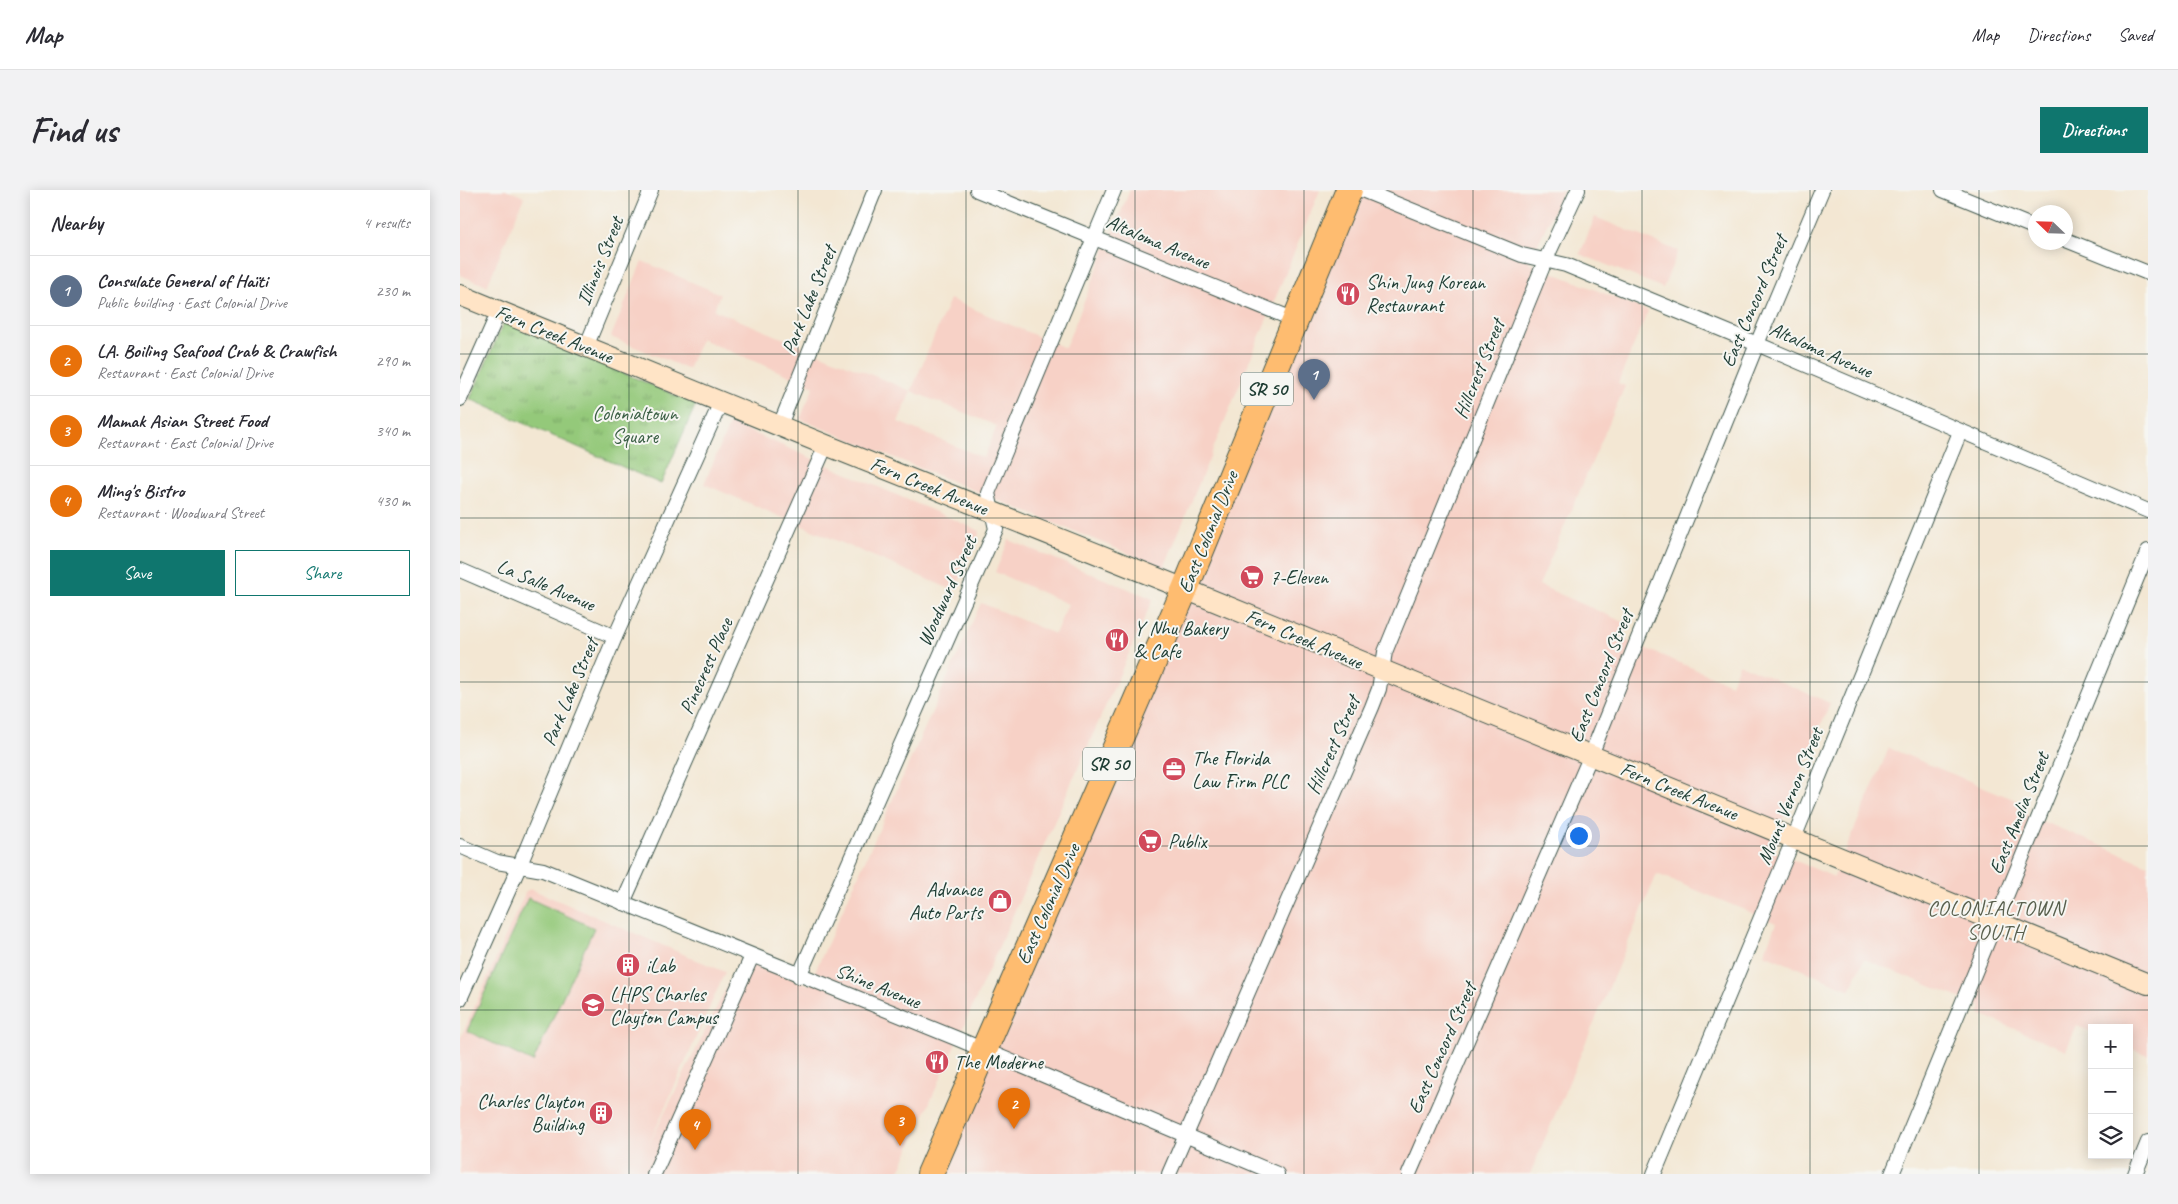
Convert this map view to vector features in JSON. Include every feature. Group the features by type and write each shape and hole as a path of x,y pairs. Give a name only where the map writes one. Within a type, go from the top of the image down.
{"highway":[{"name":"East Colonial Drive","path":"930,1174 1185,589 1350,190"}],"street":[{"name":"Illinois Street","path":"586,347 651,190"},
{"name":"Park Lake Street","path":"780,425 875,190"},
{"name":"Altaloma Avenue","path":"977,190 1295,320"},
{"name":"Woodward Street","path":"799,976 996,529 988,493 1114,190"},
{"name":"Altaloma Avenue","path":"1362,190 1522,255 1566,264 2148,511"},
{"name":"Hillcrest Street","path":"1169,1174 1372,707 1379,689 1385,652 1545,261 1578,190"},
{"name":"East Concord Street","path":"1409,1174 1591,755 1757,344 1822,190"},
{"path":"1943,190 2028,225"},
{"path":"2073,243 2148,274"},
{"name":"Fern Creek Avenue","path":"460,295 1185,589 2148,984"},
{"path":"460,399 499,311"},
{"name":"Park Lake Street","path":"460,999 519,866 615,637 720,402"},
{"name":"Mount Vernon Street","path":"1654,1174 1960,432"},
{"name":"Pinecrest Place","path":"623,903 826,445"},
{"name":"East Amelia Street","path":"1892,1174 2148,551"},
{"name":"La Salle Avenue","path":"460,570 615,637"},
{"name":"Shine Avenue","path":"460,846 496,862 543,870 984,1050 1277,1174"},
{"path":"654,1174 752,956"},
{"path":"2135,1174 2148,1142"}],"shaded area":[{"path":"460,190 508,190 524,197 487,286 460,275"},
{"path":"1130,190 1320,190 1164,568 800,419 814,386 701,339 688,369 611,337 642,261 720,294 714,310 911,391 950,299 1065,348","holes":["911,391 997,426 984,458 898,422"]},
{"path":"1350,190 1563,190 1529,263 1648,311 1618,383 1625,386 1539,585 1628,624 1622,639 1731,684 1739,664 1830,703 1770,850 1834,877 1889,748 2023,803 2020,812 2148,865 2148,1055 2133,1049 2133,1024 2088,1024 2088,1030 2077,1026 2066,1050 1979,1014 1982,1007 1864,959 1850,990 1764,954 1776,923 1657,874 1530,1174 929,1174"},
{"path":"1595,217 1678,251 1663,288 1580,254"},
{"path":"730,423 980,531 955,591 704,484"},
{"path":"1009,540 1153,599 898,1174 460,1174 460,1039 526,891 531,889 725,972 646,1151 740,960 809,985 981,603 1055,634 1068,604 995,572"}],"green space":[{"name":"Colonialtown Square","path":"504,322 696,404 661,484 470,399"},
{"path":"528,898 594,928 533,1062 467,1031"}],"place":[{"name":"Shin Jung Korean Restaurant","path":"1348,294"},
{"name":"Consulate General of Haïti","path":"1314,400"},
{"name":"7-Eleven","path":"1252,577"},
{"name":"Y Nhu Bakery & Cafe","path":"1117,640"},
{"name":"The Florida Law Firm PLC","path":"1174,769"},
{"name":"Publix","path":"1150,841"},
{"name":"Advance Auto Parts","path":"1000,901"},
{"name":"iLab","path":"628,965"},
{"name":"LHPS Charles Clayton Campus","path":"593,1005"},
{"name":"The Moderne","path":"937,1062"},
{"name":"Charles Clayton Building","path":"601,1113"},
{"name":"LA. Boiling Seafood Crab & Crawfish","path":"1014,1129"},
{"name":"Mamak Asian Street Food","path":"900,1146"},
{"name":"Ming's Bistro","path":"695,1150"}],"district":[{"name":"COLONIALTOWN SOUTH","path":"1996,920"}]}
